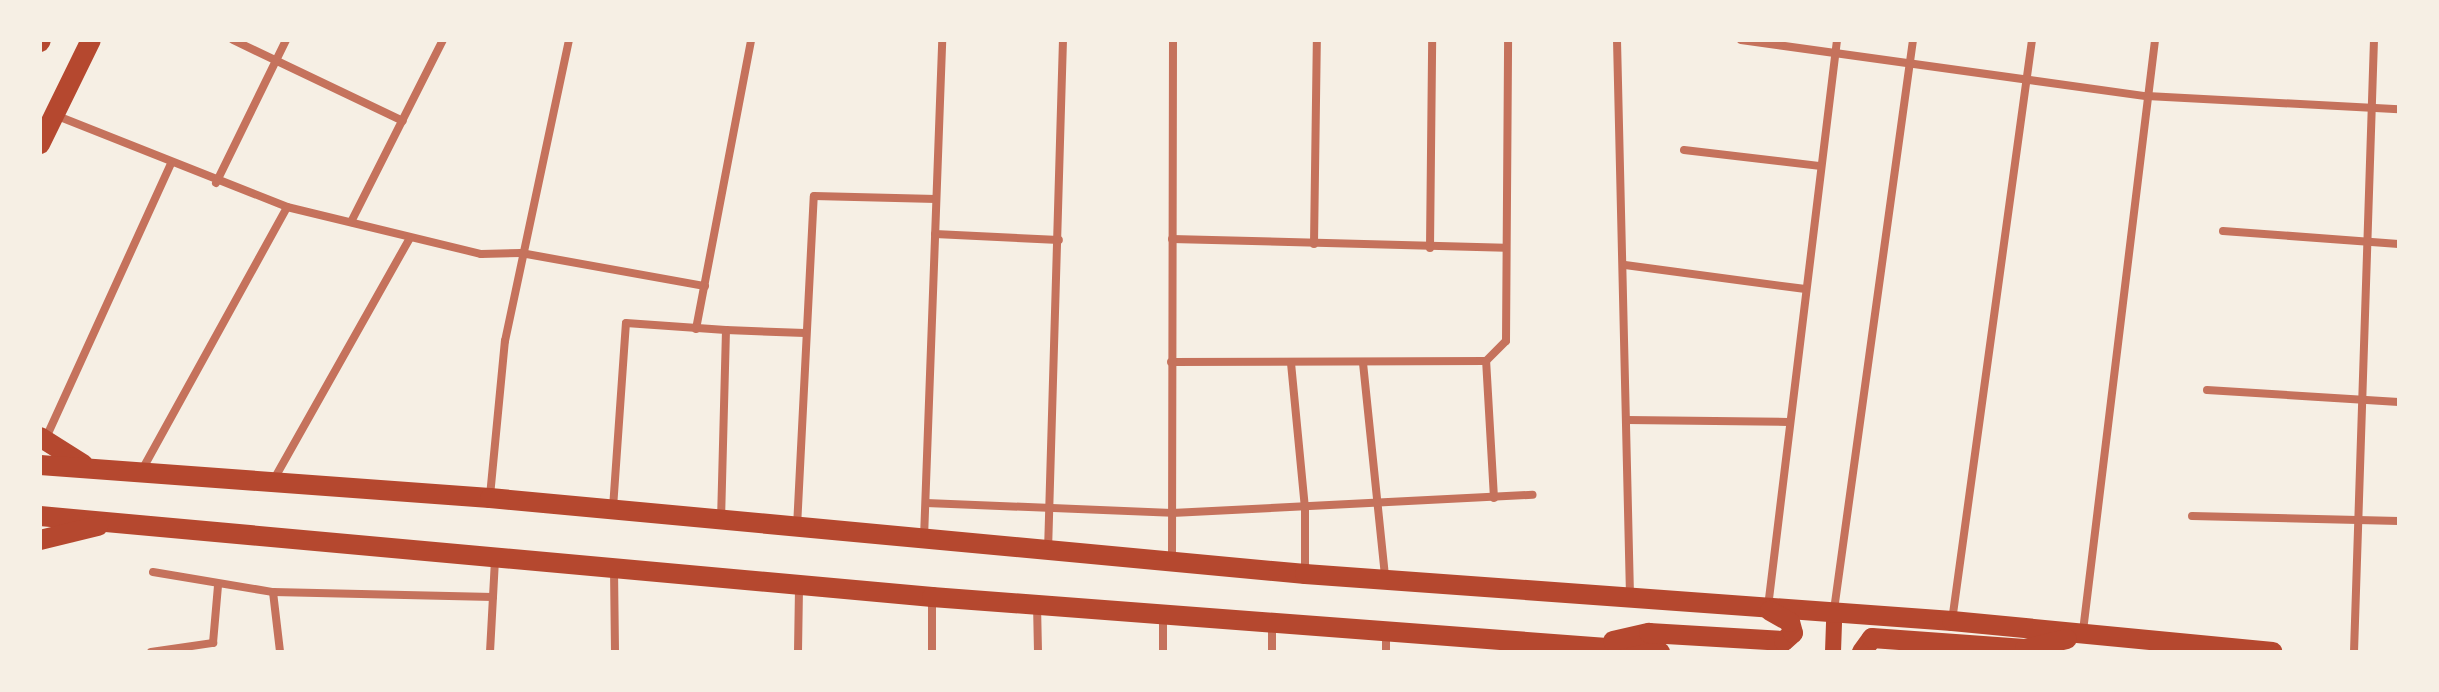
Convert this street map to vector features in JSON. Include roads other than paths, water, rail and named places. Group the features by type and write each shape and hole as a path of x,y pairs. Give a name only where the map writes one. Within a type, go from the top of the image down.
{"main road":[{"path":"40,144 91,40"},
{"path":"42,440 91,467"},
{"path":"40,465 142,470 490,498 1386,581 1630,601 1952,621 2273,652"},
{"path":"40,516 932,597 1386,631 1512,645 1593,646 1660,652"},
{"path":"40,540 117,521"},
{"path":"1593,646 1649,633 1784,641 1793,633 1790,622 1767,610"},
{"path":"1833,652 1834,615"},
{"path":"1862,652 1872,638 2025,649 2083,635"}],"street":[{"path":"233,40 403,121"},
{"path":"216,183 286,40"},
{"path":"351,222 443,40"},
{"path":"490,498 505,341 521,253 569,40"},
{"path":"696,329 751,40"},
{"path":"924,539 942,40"},
{"path":"1048,551 1063,40"},
{"path":"1172,562 1173,40"},
{"path":"1314,244 1317,40"},
{"path":"1430,248 1432,40"},
{"path":"1171,362 1486,361 1506,341 1508,40"},
{"path":"1617,40 1625,265 1630,601"},
{"path":"1741,40 2027,77 2147,96 2399,109"},
{"path":"1767,610 1837,40"},
{"path":"1834,615 1913,40"},
{"path":"1952,621 2032,40"},
{"path":"2083,635 2155,40"},
{"path":"2354,652 2370,242 2374,40"},
{"path":"54,115 216,183 287,207 481,254 521,253 705,286"},
{"path":"1684,150 1821,166"},
{"path":"42,440 171,163"},
{"path":"797,528 814,196 936,199"},
{"path":"142,470 287,207"},
{"path":"2223,231 2399,244"},
{"path":"935,234 1059,240"},
{"path":"273,481 410,238"},
{"path":"1172,239 1505,248"},
{"path":"1625,265 1805,289"},
{"path":"613,509 626,323 805,333"},
{"path":"721,520 726,330"},
{"path":"1486,361 1494,498"},
{"path":"1291,363 1305,508 1305,574"},
{"path":"1363,363 1386,581"},
{"path":"2207,390 2399,402"},
{"path":"1627,420 1788,422"},
{"path":"926,503 1050,511 1172,513 1533,495"},
{"path":"2192,516 2399,521"},
{"path":"490,652 496,555"},
{"path":"614,566 615,652"},
{"path":"153,572 218,586 273,592 493,597"},
{"path":"798,652 799,585"},
{"path":"151,652 213,643 218,586"},
{"path":"273,592 280,652"},
{"path":"932,597 932,652"},
{"path":"1037,603 1038,652"},
{"path":"1163,613 1163,652"},
{"path":"1271,622 1272,652"},
{"path":"1386,631 1386,652"}]}
